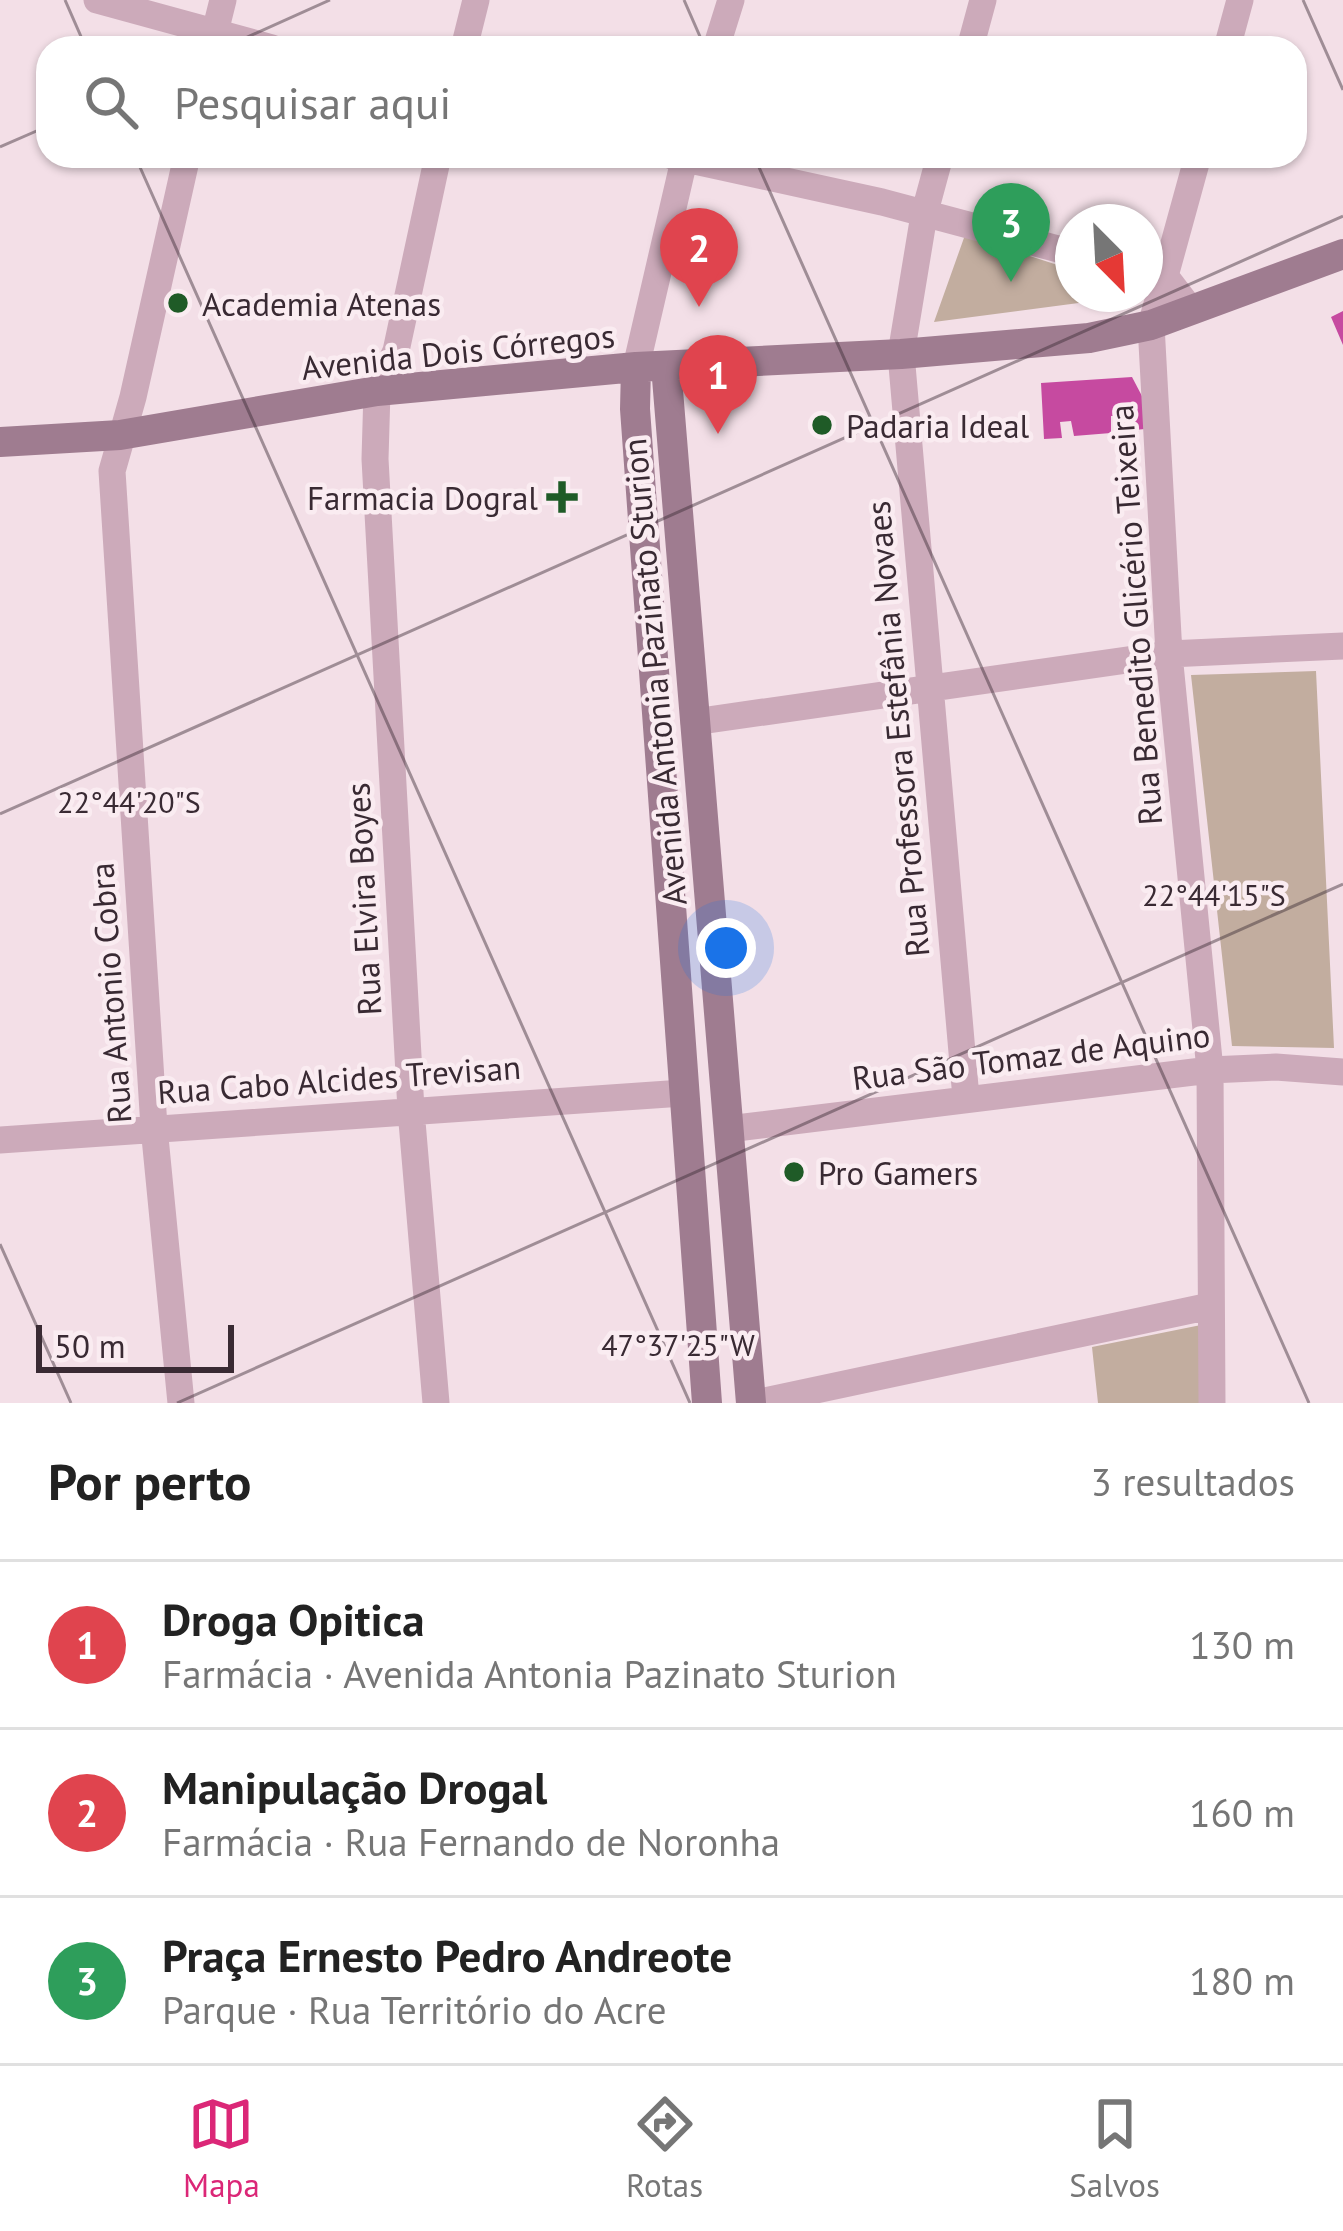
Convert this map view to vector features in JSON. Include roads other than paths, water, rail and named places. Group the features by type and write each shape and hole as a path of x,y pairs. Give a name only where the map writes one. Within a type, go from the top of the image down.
{"main road":[{"name":"Avenida Dois Córregos","path":"0,442 120,435 377,391 651,366 901,354 1090,338 1151,325 1343,254"},
{"name":"Avenida Antonia Pazinato Sturion","path":"651,366 694,722 753,1403"},
{"name":"Avenida Antonia Pazinato Sturion","path":"651,366 637,437 707,1403"},
{"path":"682,1093 728,1129 689,1172"}],"street":[{"path":"98,0 204,36"},
{"path":"214,36 223,0"},
{"path":"467,36 476,0"},
{"path":"720,36 730,0"},
{"path":"973,36 983,0"},
{"path":"1230,36 1240,0"},
{"name":"Rua Antonio Cobra","path":"181,1403 154,1126 112,471 184,168"},
{"path":"377,391 396,351 435,168"},
{"path":"651,366 678,168"},
{"path":"729,168 1055,248"},
{"name":"Rua Professora Estefânia Novaes","path":"937,168 924,215 901,354 966,1098"},
{"path":"1163,252 1194,168"},
{"path":"1163,282 1191,310"},
{"path":"1151,325 1152,312"},
{"name":"Rua Benedito Glicério Teixeira","path":"1151,325 1169,654 1210,1070 1211,1403"},
{"name":"Rua Elvira Boyes","path":"377,391 375,459 411,1110 436,1403"},
{"path":"694,722 1169,654 1343,646"},
{"name":"Rua São Tomaz de Aquino","path":"728,1129 1210,1070 1276,1066 1343,1072"},
{"name":"Rua Cabo Alcides Trevisan","path":"0,1139 682,1093"},
{"path":"753,1403 1210,1306"}],"place":[{"name":"Praça Ernesto Pedro Andreote","path":"1011,282"},
{"name":"Academia Atenas","path":"178,303"},
{"name":"Manipulação Drogal","path":"699,307"},
{"name":"Padaria Ideal","path":"822,425"},
{"name":"Droga Opitica","path":"718,434"},
{"name":"Farmacia Dogral","path":"562,497"},
{"name":"Pro Gamers","path":"794,1172"}]}
